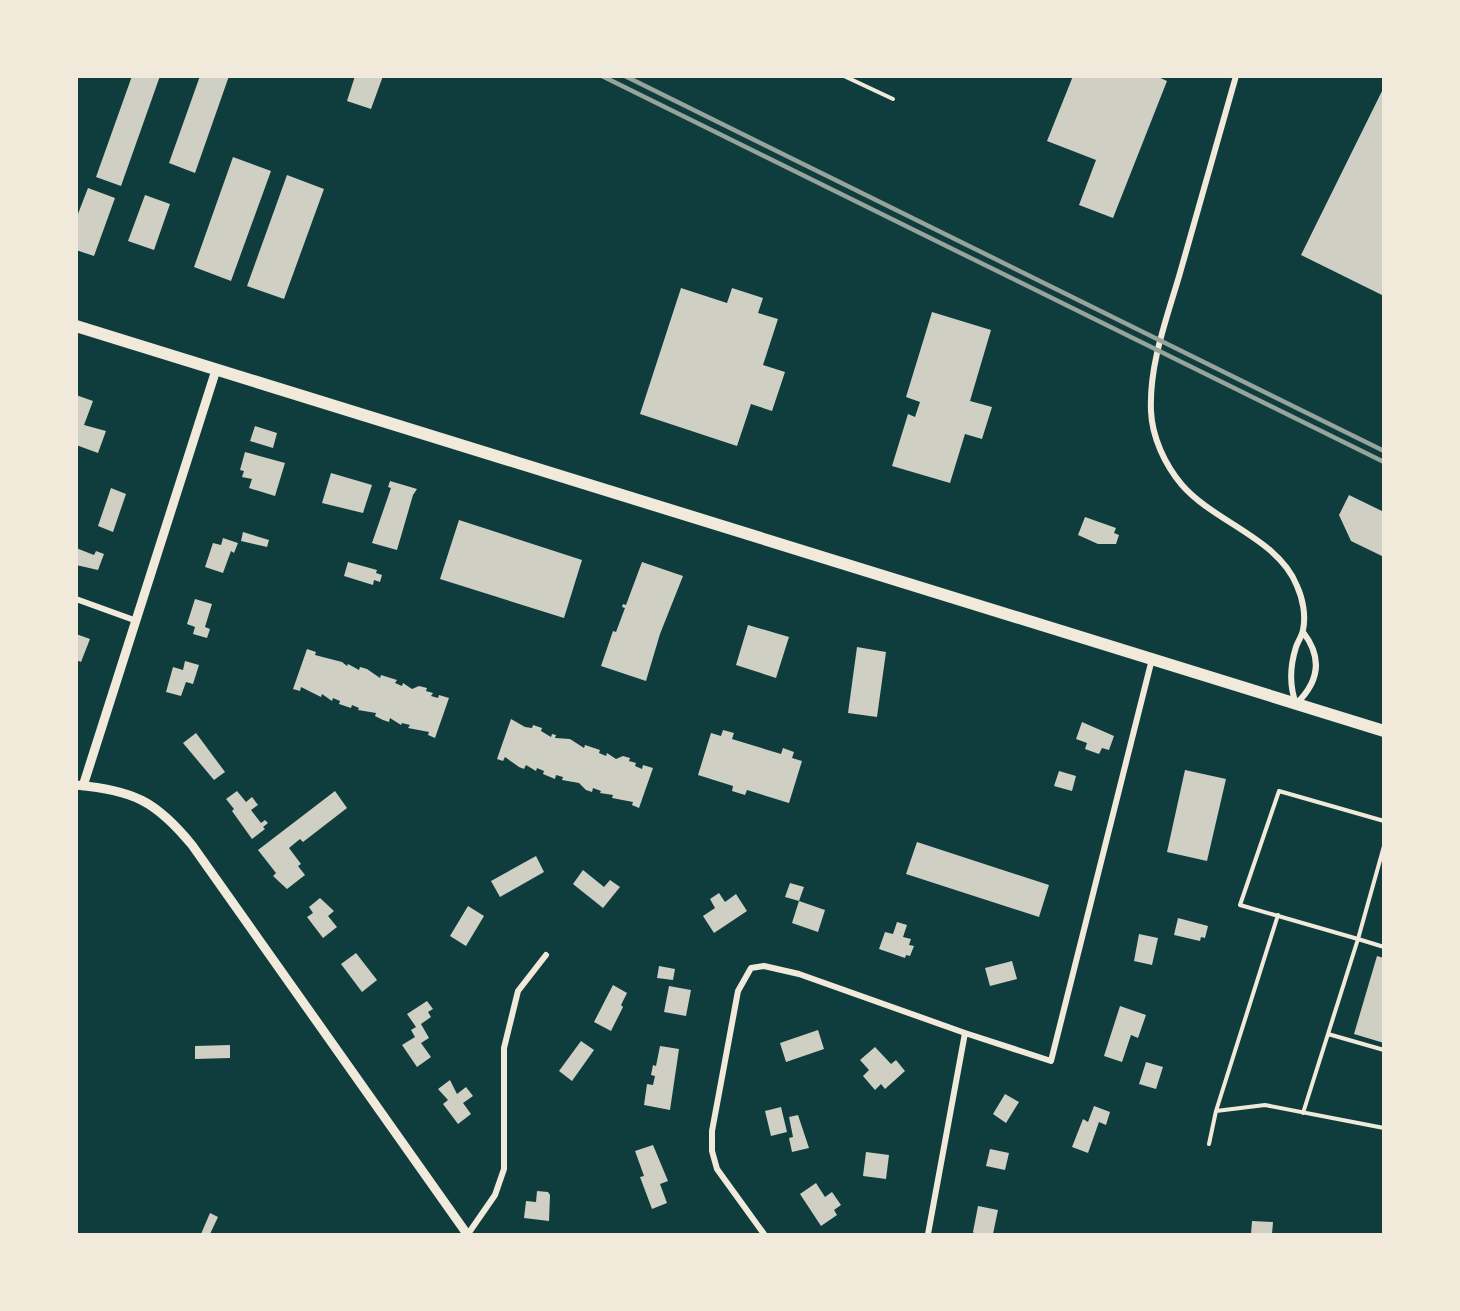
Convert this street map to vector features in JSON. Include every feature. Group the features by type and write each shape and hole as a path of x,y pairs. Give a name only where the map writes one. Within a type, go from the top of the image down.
{"main road":[{"path":"76,326 1383,731"}],"street":[{"path":"1236,76 1169,310 1151,386 1151,412 1155,437 1182,485 1202,504 1274,553 1288,568 1302,600 1303,632 1294,651 1290,681 1296,704"},
{"path":"216,370 80,785 121,790 150,803 173,822 192,845 468,1234 495,1195 504,1169 504,1048 518,991 546,955"},
{"path":"76,599 134,620"},
{"path":"1296,704 1305,695 1316,676 1317,657 1313,646 1303,632"},
{"path":"764,1234 717,1169 712,1151 712,1131 738,991 751,968 764,966 799,974 1051,1061 1152,659"},
{"path":"928,1234 965,1033"}],"lane":[{"path":"844,76 893,99"},
{"path":"1383,821 1279,791 1240,905 1383,947"},
{"path":"1303,1113 1358,939 1383,846"},
{"path":"1377,869 1383,871"},
{"path":"1209,1144 1216,1111 1278,915"},
{"path":"1328,1034 1383,1050"},
{"path":"1216,1111 1265,1106 1383,1128"}],"building":[{"path":"132,76 160,76 121,186 96,177"},
{"path":"200,76 229,76 195,173 169,163"},
{"path":"355,76 383,76 371,109 347,101"},
{"path":"1073,76 1156,76 1167,81 1113,218 1079,205 1096,160 1047,141"},
{"path":"1384,87 1384,296 1301,255"},
{"path":"233,157 271,171 231,281 194,267"},
{"path":"287,175 324,189 284,299 247,286"},
{"path":"88,188 115,198 94,256 76,250 76,219"},
{"path":"145,195 170,204 154,250 128,241"},
{"path":"681,288 727,303 732,288 763,298 758,313 778,319 763,365 785,372 772,411 751,404 737,446 640,414"},
{"path":"932,312 991,330 970,401 992,407 982,439 965,434 950,483 892,466 908,414 915,417 920,402 906,397"},
{"path":"76,395 93,401 84,425 106,431 98,453 76,445"},
{"path":"255,426 277,433 273,448 250,441"},
{"path":"245,452 285,463 275,496 249,488 252,479 242,477 244,471 240,470"},
{"path":"331,473 372,485 363,513 322,503"},
{"path":"390,481 417,489 413,495 397,550 372,543 391,488 388,487"},
{"path":"111,488 126,494 113,532 98,526"},
{"path":"1349,495 1384,512 1384,557 1351,541 1339,515"},
{"path":"1085,517 1116,528 1114,533 1119,535 1116,544 1098,544 1078,535"},
{"path":"459,520 582,560 564,618 440,579"},
{"path":"243,532 269,540 267,547 241,541"},
{"path":"223,538 238,543 234,553 231,551 223,573 205,567 213,543 221,545"},
{"path":"76,548 94,555 96,551 104,554 98,570 76,565"},
{"path":"348,562 377,570 376,573 382,575 380,582 374,580 373,585 344,576"},
{"path":"642,562 683,576 660,634 646,681 601,666 613,631 616,632 625,608 622,607 623,604 626,605"},
{"path":"195,599 212,604 205,627 210,629 207,638 193,634 195,627 187,624"},
{"path":"748,625 789,637 776,678 736,665"},
{"path":"76,634 90,639 81,662 76,660"},
{"path":"857,647 886,652 877,717 848,713"},
{"path":"307,649 316,652 315,655 342,662 347,666 348,664 359,670 360,667 367,669 380,678 381,675 397,680 395,683 402,686 403,683 412,689 419,686 427,688 426,691 433,693 431,696 438,698 439,695 449,698 435,738 428,735 429,732 408,728 410,725 402,723 401,725 390,718 389,722 383,720 375,716 376,713 358,710 359,708 352,705 351,708 339,704 340,701 333,698 332,701 322,694 321,697 301,687 300,691 293,689"},
{"path":"185,661 199,665 193,684 186,682 181,696 166,692 173,667 183,670"},
{"path":"511,719 525,727 532,728 533,725 542,728 541,731 551,737 552,734 556,735 555,738 570,739 584,748 585,745 600,750 599,753 606,756 607,753 616,759 623,756 630,758 629,761 636,763 635,766 642,769 643,765 653,768 639,808 632,805 633,802 612,798 613,795 600,793 601,791 593,788 592,792 586,790 579,783 562,780 563,777 556,775 555,779 543,774 544,771 537,768 536,771 526,765 524,769 505,757 503,761 497,759"},
{"path":"1082,722 1114,736 1109,750 1102,748 1099,754 1085,749 1087,743 1076,739"},
{"path":"723,730 734,733 732,739 781,754 783,748 794,752 792,758 802,761 789,803 747,790 745,795 732,791 733,786 698,775 711,733 721,736"},
{"path":"196,733 225,772 214,780 183,743"},
{"path":"1185,770 1226,779 1207,861 1167,852"},
{"path":"1059,771 1076,776 1072,791 1054,786"},
{"path":"237,791 246,802 252,797 258,805 251,810 261,823 265,820 268,823 263,827 265,829 252,839 226,799"},
{"path":"335,791 347,808 303,842 300,839 289,848 301,864 298,866 305,875 287,889 273,876 276,873 258,850"},
{"path":"917,842 1049,885 1039,917 906,874"},
{"path":"536,856 544,872 500,897 491,881"},
{"path":"583,870 604,887 610,880 620,887 603,908 573,884"},
{"path":"790,883 804,887 799,901 785,897"},
{"path":"719,893 725,902 736,894 747,911 714,933 703,916 715,908 710,899"},
{"path":"320,898 334,911 328,916 337,927 323,938 307,917 313,913 309,907"},
{"path":"799,901 825,910 818,932 792,923"},
{"path":"468,906 484,916 466,946 450,936"},
{"path":"1178,918 1208,926 1205,938 1201,937 1200,941 1174,935"},
{"path":"897,922 907,925 903,937 911,939 909,945 914,946 910,956 906,955 905,958 879,949 885,932 893,934"},
{"path":"1139,934 1158,938 1152,965 1134,961"},
{"path":"356,953 377,980 362,992 341,964"},
{"path":"1377,956 1384,958 1384,1043 1354,1034"},
{"path":"1012,961 1017,979 990,986 985,968"},
{"path":"659,966 675,969 673,980 657,978"},
{"path":"613,985 627,993 611,1031 594,1022"},
{"path":"669,986 691,990 686,1016 664,1012"},
{"path":"427,1001 433,1009 428,1012 431,1017 421,1024 429,1038 421,1043 431,1057 417,1067 402,1045 415,1037 411,1030 416,1027 407,1014"},
{"path":"1120,1006 1146,1015 1138,1038 1131,1035 1122,1062 1104,1056"},
{"path":"818,1030 824,1049 786,1062 780,1043"},
{"path":"581,1041 594,1050 572,1081 559,1071"},
{"path":"230,1045 230,1058 195,1059 195,1046"},
{"path":"660,1046 679,1049 670,1110 644,1105 647,1084 653,1085 655,1076 651,1075 653,1065 656,1066"},
{"path":"875,1047 891,1064 896,1060 905,1071 885,1089 881,1084 875,1090 863,1076 869,1070 860,1060"},
{"path":"1146,1062 1163,1067 1156,1089 1139,1084"},
{"path":"450,1080 457,1094 466,1087 473,1096 463,1103 471,1114 458,1124 443,1104 448,1100 438,1089"},
{"path":"1005,1094 1019,1102 1006,1123 993,1114"},
{"path":"1094,1106 1110,1112 1106,1125 1099,1122 1088,1153 1072,1147 1083,1119 1088,1122"},
{"path":"781,1107 787,1132 771,1136 765,1111"},
{"path":"798,1115 809,1148 792,1152 789,1138 793,1137 789,1117"},
{"path":"653,1145 668,1181 660,1184 667,1203 652,1209 640,1177 644,1176 635,1151"},
{"path":"990,1149 1009,1153 1005,1170 986,1166"},
{"path":"866,1152 889,1155 886,1179 863,1176"},
{"path":"816,1183 825,1197 832,1192 841,1205 834,1210 837,1215 821,1226 800,1194"},
{"path":"537,1191 548,1192 550,1195 549,1221 524,1218 526,1201 536,1202"},
{"path":"978,1206 998,1210 993,1234 973,1232"},
{"path":"210,1213 218,1217 210,1234 201,1234"},
{"path":"1252,1221 1273,1222 1272,1234 1251,1234"}],"railway":[{"path":"602,76 1384,462"},
{"path":"625,76 1384,451"}]}
